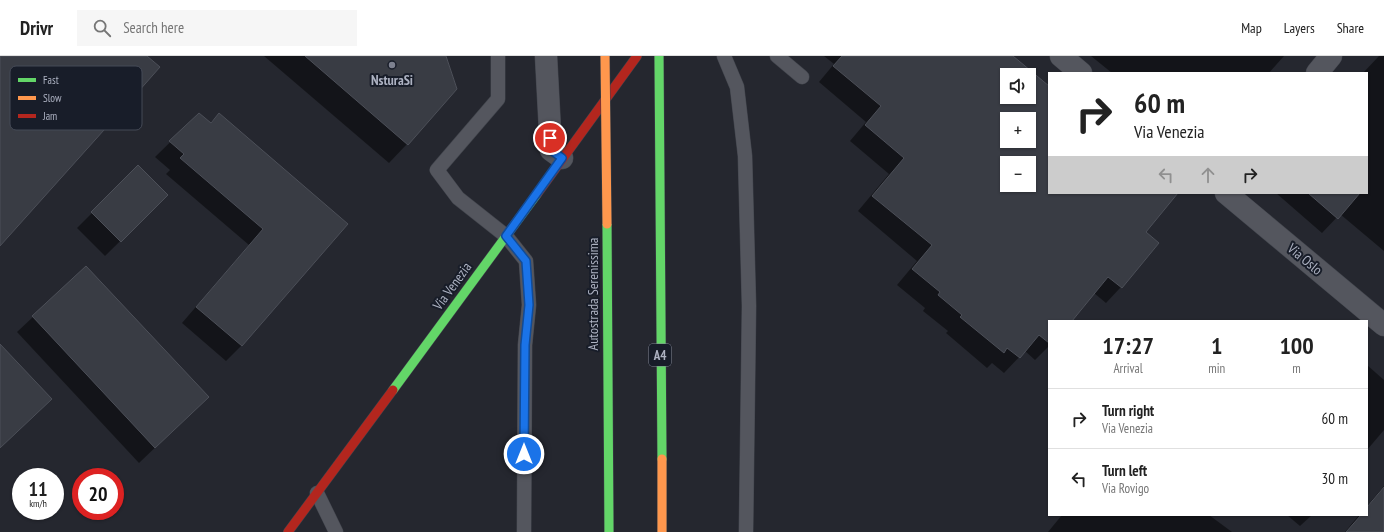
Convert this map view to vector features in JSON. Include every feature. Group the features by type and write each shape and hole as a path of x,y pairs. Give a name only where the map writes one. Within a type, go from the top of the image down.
{"main road":[{"name":"Autostrada Serenissima","path":"606,56 609,532"},
{"name":"Via Venezia","path":"288,532 637,56"},
{"name":"A4","path":"659,56 662,532"}],"street":[{"path":"546,56 551,150 562,158"},
{"path":"1061,56 1080,72"},
{"path":"1318,72 1331,56"},
{"name":"Via Oslo","path":"1227,194 1384,325"}],"lane":[{"path":"498,56 498,99 437,170 458,198 506,236 526,261 529,305 525,345 524,532"},
{"path":"724,56 738,87 745,156 748,306 746,532"},
{"path":"777,56 802,77"},
{"path":"317,493 336,532"}],"building":[{"path":"0,56 147,56 160,67 142,87 142,66 10,66 10,130 104,130 0,246"},
{"path":"305,56 446,56 457,89 408,145"},
{"path":"842,56 1013,56 1027,68 1000,68 1000,104 1036,104 1036,75 1048,85 1048,194 1177,194 1146,232 1159,243 1122,288 1108,277 1073,320 1048,320 1048,342 1039,335 1020,358 1007,348 1004,353 960,317 962,315 938,295 940,292 912,269 932,245 872,196 904,158 865,125 881,106 833,66"},
{"path":"199,113 211,123 219,113 348,224 242,346 196,307 263,229 180,158 184,154 169,141"},
{"path":"138,165 168,195 121,242 91,212"},
{"path":"1309,194 1359,194 1338,219"},
{"path":"86,266 209,397 155,448 32,316"},
{"path":"0,344 52,399 0,448"},
{"path":"1384,487 1384,532 1346,532 1360,516 1368,516 1368,506"}],"traffic: fast":[{"path":"659,56 662,459"},
{"path":"393,390 537,194"},
{"path":"607,224 609,532"}],"traffic: slow":[{"path":"605,56 607,224"},
{"path":"662,459 662,532"}],"traffic: jam":[{"path":"537,194 637,56"},
{"path":"288,532 393,390"}],"place":[{"name":"NsturaSi","path":"392,65"}],"route":[{"path":"524,454 525,345 529,305 526,261 506,236 562,158 551,150 550,138"}]}
